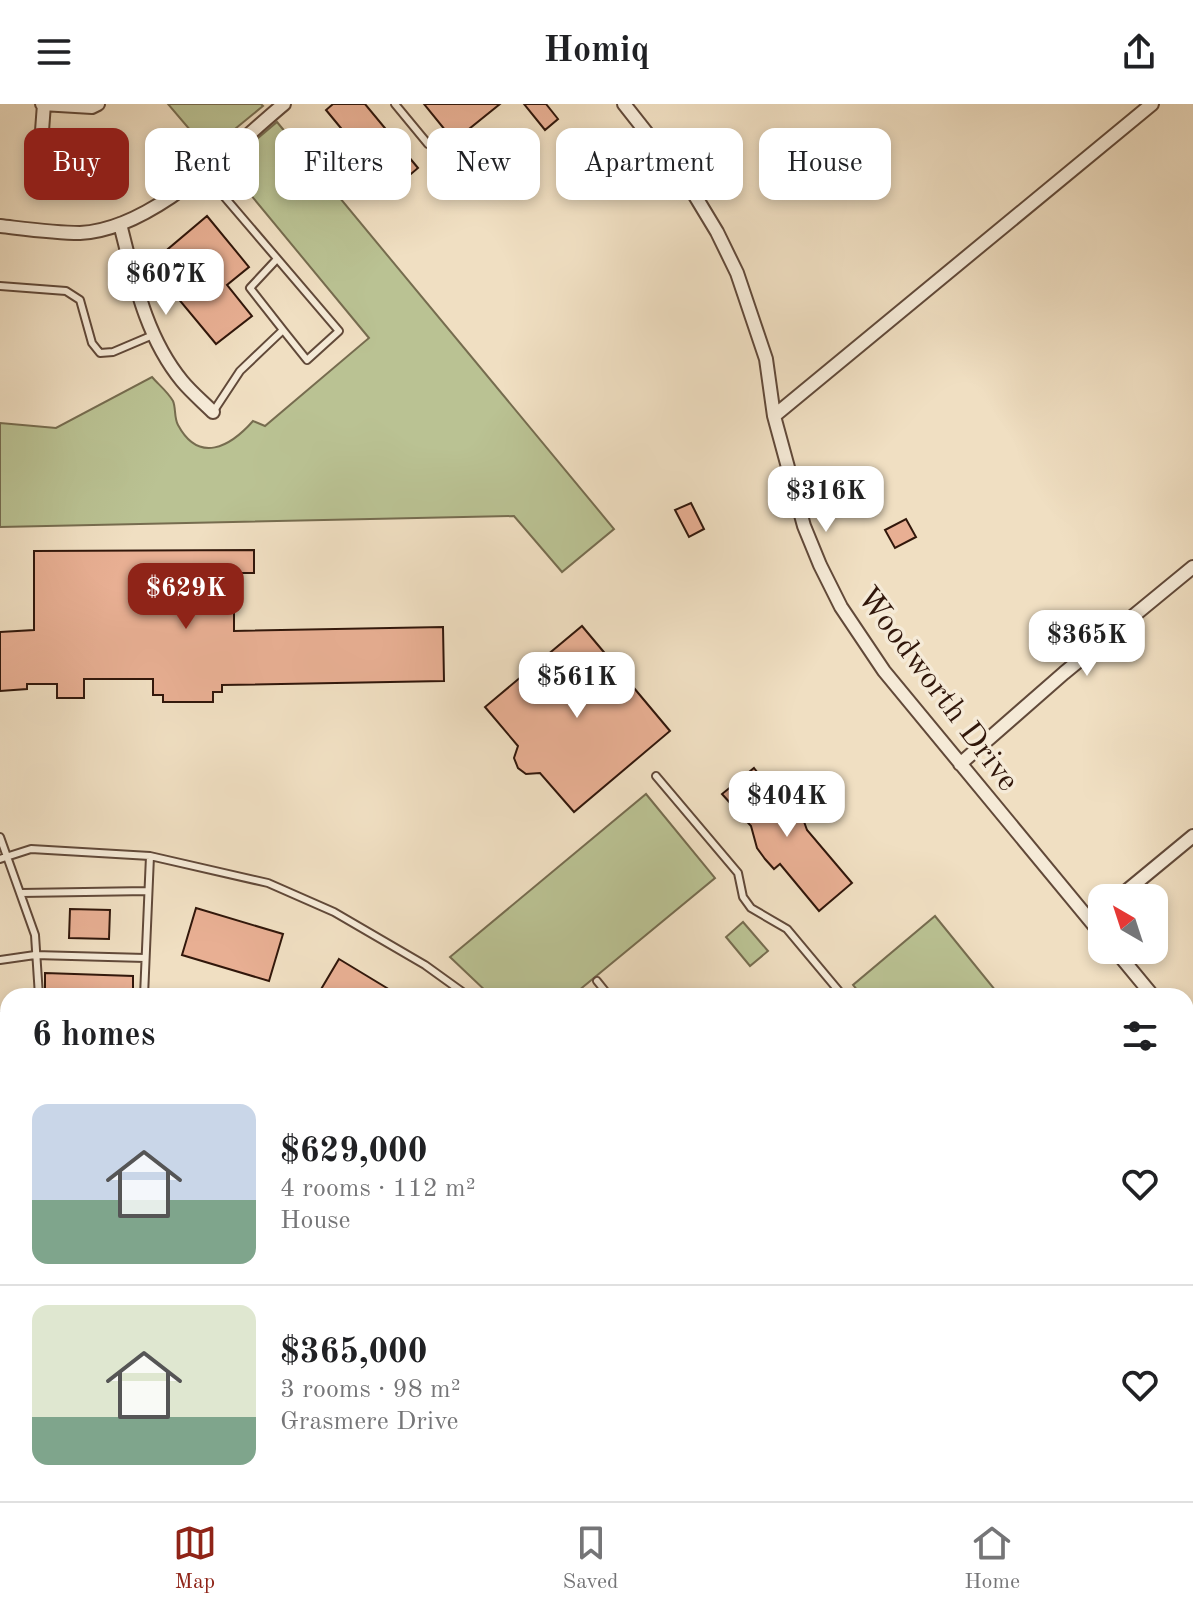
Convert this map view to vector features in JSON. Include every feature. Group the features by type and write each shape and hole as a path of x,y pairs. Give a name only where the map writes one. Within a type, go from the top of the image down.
{"street":[{"path":"42,128 43,104 92,107 98,104"},
{"path":"255,128 284,104"},
{"name":"Woodworth Drive","path":"624,104 691,189 717,232 754,319 766,359 774,416 804,526 841,607 884,671 1088,919"},
{"path":"774,416 1152,104"},
{"path":"1,231 81,233 120,224 167,200"},
{"path":"120,224 139,299 153,334 182,381 213,412"},
{"path":"960,764 1193,567"},
{"path":"1135,884 1193,836"},
{"path":"1127,964 1146,988"}],"lane":[{"path":"395,104 427,143"},
{"path":"227,200 339,331 307,360 250,288 277,259"},
{"path":"0,286 66,291 80,300 92,343 100,353 113,352 153,334"},
{"path":"213,412 240,371 283,330"},
{"path":"656,776 738,873 743,897 751,908 787,929 836,988"},
{"path":"0,837 35,935 38,988"},
{"path":"0,859 31,849 150,856 239,875 279,888 334,912 425,965 455,988"},
{"path":"144,988 150,856"},
{"path":"21,893 148,891"},
{"path":"0,961 35,955 145,958"},
{"path":"597,981 603,988"}],"green space":[{"path":"168,104 263,106 236,128 188,128"},
{"path":"277,122 282,128 275,128 275,200 342,200 614,529 562,572 514,516 0,527 0,423 56,428 152,377 173,401 177,422 186,437 205,448 215,447 235,438 253,421 265,426 369,338 255,200 259,200 259,137"},
{"path":"646,794 715,878 582,988 483,988 450,957"},
{"path":"935,916 994,988 855,988 853,985"},
{"path":"743,922 768,951 750,966 726,937"}],"building":[{"path":"333,104 365,104 385,128 341,128 326,110"},
{"path":"424,104 500,104 470,128 443,128"},
{"path":"524,104 546,104 558,119 545,130"},
{"path":"411,160 418,168 411,174"},
{"path":"207,216 249,267 227,285 252,316 216,344 176,296 194,281 168,249"},
{"path":"691,503 704,529 689,537 675,510"},
{"path":"906,519 916,537 895,548 885,530"},
{"path":"254,550 254,573 234,573 234,631 443,627 444,681 222,685 222,692 213,692 213,702 163,702 163,695 153,695 153,679 84,679 84,698 57,698 57,684 27,684 27,689 0,691 0,632 34,630 34,551"},
{"path":"582,626 670,731 574,812 540,773 526,774 518,768 514,758 518,746 485,707"},
{"path":"754,768 780,801 796,799 807,830 852,883 819,911 780,864 774,869 765,859 757,848 751,826 722,794"},
{"path":"196,908 283,934 269,981 182,955"},
{"path":"70,909 110,910 109,939 69,938"},
{"path":"339,959 387,988 322,988"},
{"path":"45,973 133,976 133,988 45,988"}]}
